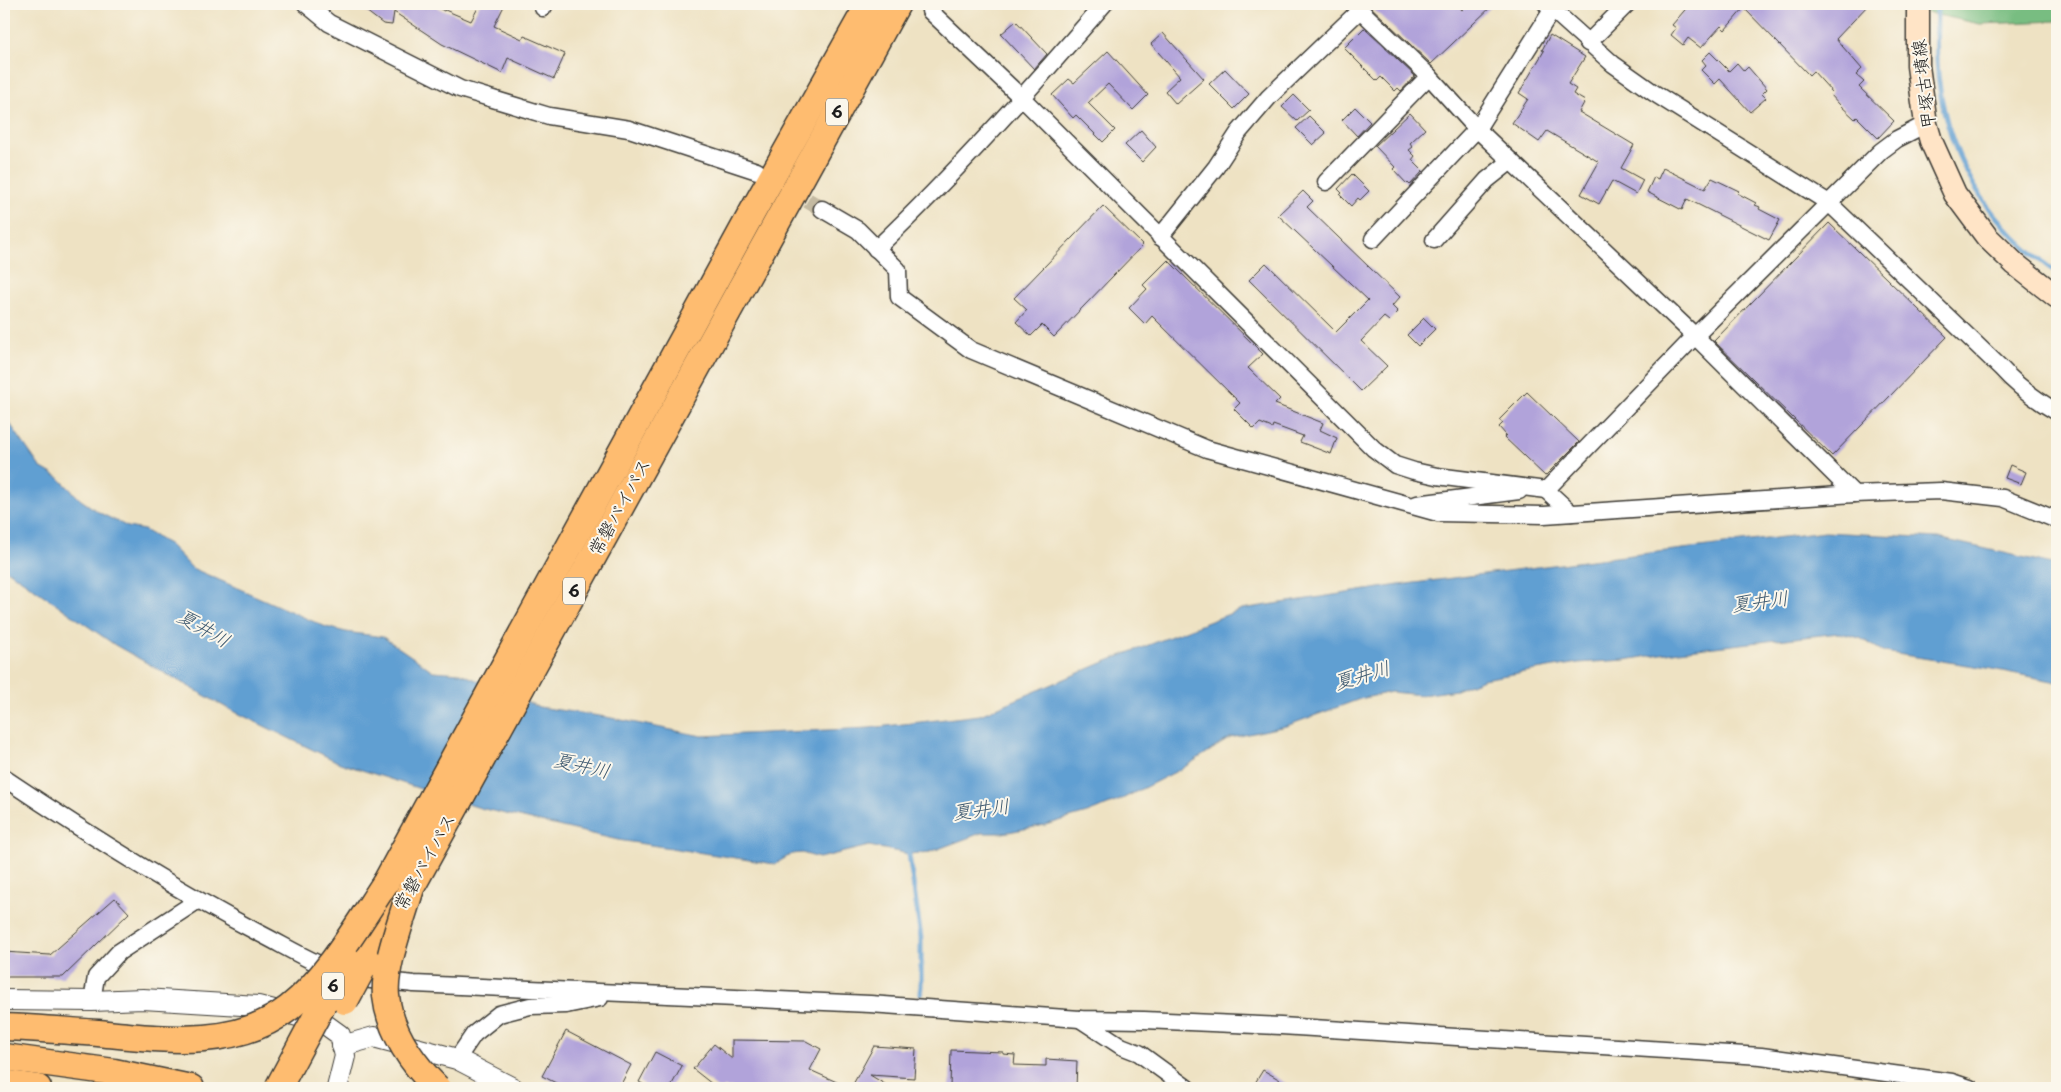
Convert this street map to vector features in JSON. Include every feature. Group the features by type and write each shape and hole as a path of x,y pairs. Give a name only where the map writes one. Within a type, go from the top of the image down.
{"highway":[{"name":"常磐バイパス","path":"297,1088 368,960 411,888 765,216 869,4"},
{"name":"常磐バイパス","path":"278,1088 324,1004 386,882 765,216 898,4"},
{"path":"4,1027 162,1039 190,1039 245,1031 267,1022 289,1008 312,985 340,950 386,882"},
{"name":"6","path":"411,888 390,961 386,996 395,1030 409,1057 437,1088"},
{"path":"4,1057 114,1072 191,1088"},
{"path":"4,1083 38,1088"}],"main road":[{"name":"甲塚古墳線","path":"1918,4 1918,66 1926,124 1931,141 1955,194 1988,237 2015,264 2057,297"}],"street":[{"path":"306,4 329,23 460,89 548,116 629,129 757,171"},
{"path":"876,249 907,220 1022,98 1104,4"},
{"path":"1588,43 1627,4"},
{"path":"1160,237 1216,167 1239,132 1269,97 1357,7 1428,76 1477,129 1695,336 1854,494"},
{"path":"1373,239 1477,129 1549,7 1613,64 1654,93 1829,203 1994,361 2013,382 2035,400 2057,412"},
{"path":"930,11 1022,98 1374,449 1395,466 1437,476 1540,489 1571,513"},
{"path":"1326,182 1428,76"},
{"path":"1408,505 1540,489 1882,151 1897,138 1926,124"},
{"path":"1434,240 1487,180 1511,161"},
{"path":"822,209 858,230 898,270 899,297 971,350 1207,448 1438,513 1544,515 1854,494 1941,491 2003,498 2057,520"},
{"path":"4,778 103,844 197,901 320,964 343,974 365,979 414,984 870,1004 1080,1019 1281,1026 1761,1056 1952,1082 1970,1088"},
{"path":"92,1000 96,977 119,952 197,901"},
{"path":"457,1060 474,1034 499,1014 530,1006 566,1005 622,993"},
{"path":"4,1000 143,998 258,1006 322,1022 340,1035 345,1056 337,1088"},
{"path":"1080,1019 1121,1046 1139,1053 1187,1088"},
{"path":"342,1046 374,1037 457,1060 513,1088"}],"green space":[{"path":"1910,4 2057,4 2057,21 1980,24 1933,14"}],"water":[{"name":"夏井川","path":"4,415 40,467 59,478 81,500 100,513 128,527 144,530 170,545 192,568 326,627 383,637 433,671 460,673 539,707 606,717 702,736 869,728 980,715 1102,663 1242,609 1399,585 1825,532 1938,538 2057,565 2057,682 1987,668 1884,652 1860,638 1839,633 1679,651 1625,660 1578,663 1483,679 1456,690 1422,695 1391,692 1360,699 1286,726 1230,738 1183,768 1118,801 1087,813 1045,825 1003,833 981,833 930,852 909,854 869,846 819,858 802,853 792,854 775,864 618,840 480,808 340,763 227,708 115,645 4,568"}],"building":[{"path":"357,4 432,4 444,11 471,21 480,4 505,4 494,26 522,39 524,36 565,54 554,79 508,58 502,73 442,44 394,12 392,25 383,24"},
{"path":"1368,4 1457,4 1462,10 1468,4 1494,4 1431,64"},
{"path":"1690,4 1869,4 1836,39 1862,69 1856,75 1864,82 1859,87 1894,121 1878,138 1857,117 1855,119 1840,105 1830,94 1832,92 1813,71 1809,75 1744,8 1725,30 1721,26 1701,48 1688,38 1683,45 1671,35 1676,28 1672,25"},
{"path":"1016,21 1047,54 1034,69 1001,34"},
{"path":"1364,28 1415,76 1401,91 1398,88 1395,91 1381,77 1377,81 1344,48"},
{"path":"1163,33 1204,79 1176,104 1165,91 1180,77 1151,44"},
{"path":"1550,35 1585,57 1568,84 1576,89 1573,94 1585,101 1579,112 1634,145 1621,168 1643,180 1636,194 1612,181 1599,204 1581,194 1599,162 1547,131 1539,142 1512,123 1528,99 1519,93 1544,51 1542,50"},
{"path":"1108,51 1148,95 1133,110 1108,84 1088,103 1115,130 1103,142 1076,115 1073,118 1052,95 1069,79 1074,83"},
{"path":"1710,52 1729,71 1737,63 1744,71 1748,67 1767,89 1762,94 1766,98 1750,112 1720,79 1715,84 1701,70 1706,65 1702,60"},
{"path":"1225,69 1249,94 1234,109 1209,84"},
{"path":"1294,95 1309,110 1297,121 1282,107"},
{"path":"1355,107 1370,122 1357,136 1342,120"},
{"path":"1410,113 1425,129 1410,143 1413,147 1409,150 1415,156 1412,160 1423,171 1410,185 1393,169 1395,167 1375,146"},
{"path":"1309,116 1326,133 1313,145 1296,128"},
{"path":"1141,130 1156,147 1142,162 1125,145"},
{"path":"1663,168 1705,189 1712,178 1739,191 1737,193 1756,203 1755,205 1760,207 1759,209 1780,220 1769,240 1687,199 1682,210 1647,192 1654,177 1658,179"},
{"path":"1352,174 1369,191 1360,200 1358,198 1351,206 1340,195 1342,193 1338,189"},
{"path":"1303,191 1313,201 1307,207 1400,297 1392,306 1398,312 1389,321 1384,317 1361,341 1387,366 1361,391 1249,280 1266,263 1336,332 1368,300 1278,215"},
{"path":"1103,206 1143,245 1054,337 1042,325 1031,336 1016,322 1027,310 1014,298"},
{"path":"1829,223 1947,337 1832,456 1714,341"},
{"path":"1168,260 1263,354 1248,368 1280,399 1275,404 1323,423 1320,430 1337,438 1331,454 1300,442 1303,436 1273,425 1272,428 1260,423 1254,429 1234,409 1240,403 1152,316 1145,324 1129,308 1147,289 1143,285"},
{"path":"1424,318 1435,329 1418,346 1407,335"},
{"path":"1527,392 1579,442 1545,476 1504,437 1506,435 1499,427 1503,423 1499,420"},
{"path":"2010,465 2026,472 2021,484 2005,478"},
{"path":"115,898 129,913 63,977 4,977 4,952 50,955"},
{"path":"566,1031 631,1065 619,1088 566,1088 542,1076"},
{"path":"732,1040 806,1041 821,1049 810,1070 850,1088 717,1088 693,1069 714,1044 732,1059"},
{"path":"874,1046 916,1049 914,1078 870,1075 891,1088 851,1088"},
{"path":"951,1050 1003,1052 1003,1054 1015,1055 1014,1065 1046,1066 1046,1059 1077,1061 1076,1088 950,1088"},
{"path":"655,1052 682,1066 670,1088 650,1088 639,1082"},
{"path":"1263,1070 1294,1088 1252,1088"}],"waterway":[{"path":"1937,4 1937,61 1941,94 1948,125 1958,154 1972,182 1989,207 2031,253 2057,273"},
{"path":"908,848 921,938 921,994"}],"tunnel":[{"path":"787,188 822,209"}]}
